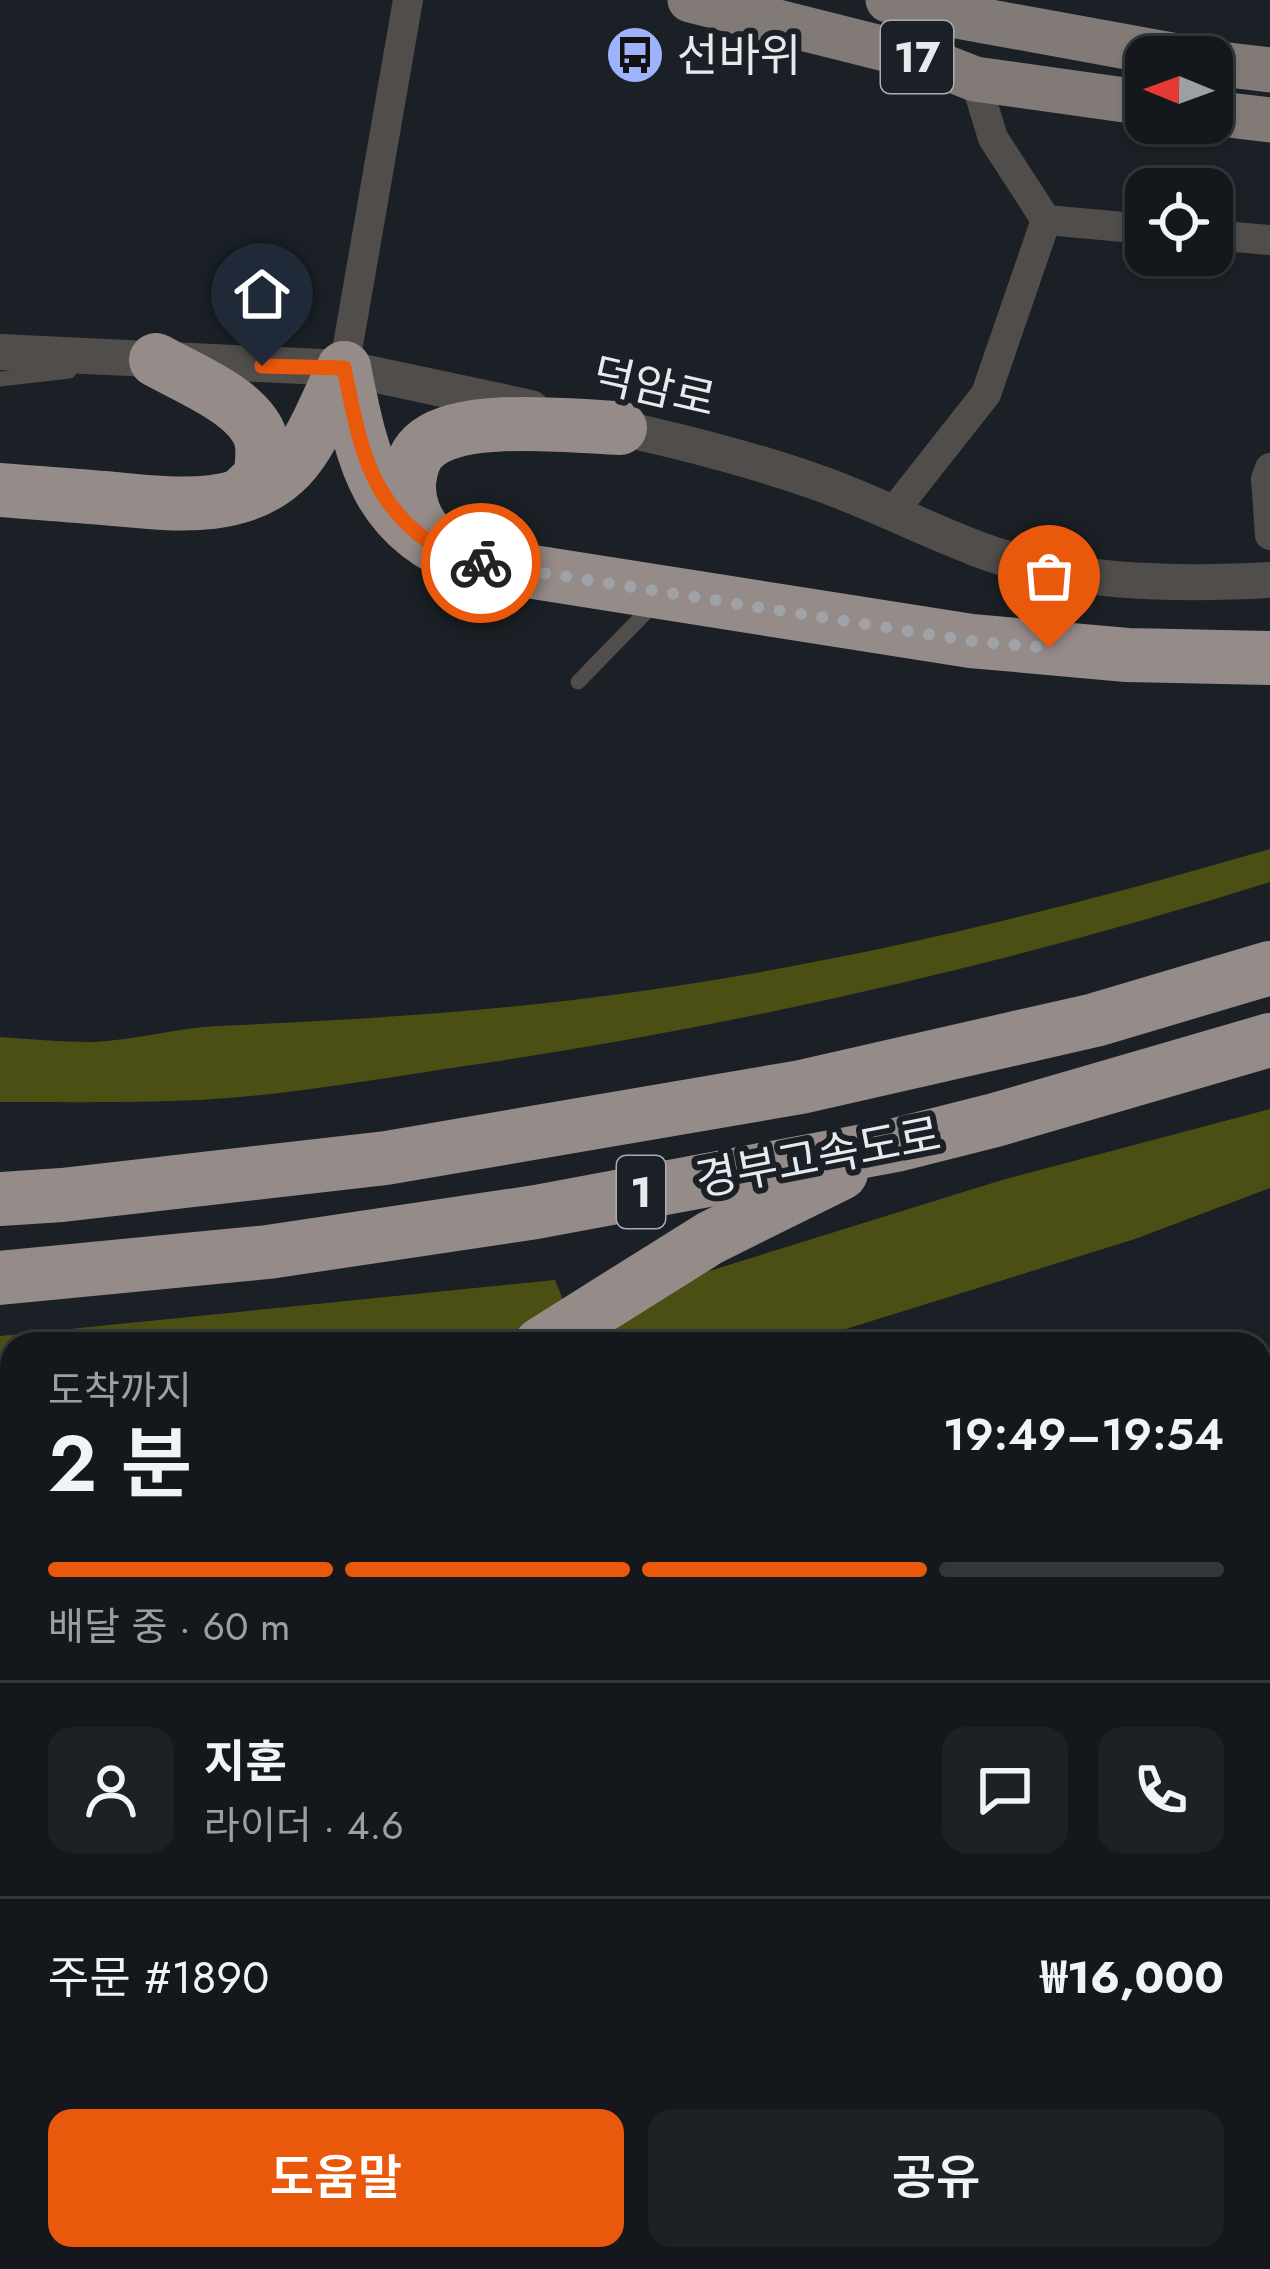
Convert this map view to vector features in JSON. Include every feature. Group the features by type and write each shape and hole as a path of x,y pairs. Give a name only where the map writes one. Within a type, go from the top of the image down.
{"highway":[{"path":"156,360 226,399 260,435 260,477 240,496"},
{"path":"0,490 175,505 240,496 287,469 308,444 344,368"},
{"path":"344,368 370,473 388,503 416,532 446,553 470,562 971,641 1127,655 1270,658"},
{"path":"446,553 420,526 408,496 411,464 428,443 460,430 509,424 620,428"},
{"name":"경부고속도로","path":"0,1198 62,1196 386,1158 801,1087 1095,1020 1270,968"},
{"name":"경부고속도로","path":"0,1278 268,1252 536,1212 896,1145 1270,1040"},
{"path":"560,1332 710,1238 896,1145"}],"main road":[{"name":"17","path":"690,0 921,58 975,79 1125,101"},
{"name":"17","path":"888,0 1125,47"},
{"path":"1233,66 1270,70"},
{"path":"1233,116 1270,120"}],"street":[{"path":"344,368 408,0"},
{"path":"975,79 993,139 1046,220"},
{"path":"1046,220 1125,227"},
{"path":"893,512 986,394 1046,220"},
{"path":"1233,237 1270,240"},
{"name":"덕암로","path":"0,352 344,368 701,446 820,483 983,552 1050,570 1132,580 1270,580"},
{"path":"1270,468 1266,479 1270,535"},
{"path":"1223,581 1270,560"}],"lane":[{"path":"0,379 156,360"},
{"path":"578,682 666,592"}],"shaded area":[{"path":"1270,849 1270,882 1172,912 874,989 674,1031 268,1094 175,1101 0,1102 0,1037 107,1041 201,1027 430,1014 642,991 801,965 959,931"},
{"path":"1270,1109 1270,1188 1135,1239 836,1332 604,1332 706,1272 1002,1180"},
{"path":"555,1280 564,1302 521,1332 40,1332"}],"way so far":[{"path":"481,563 971,641 1049,648"}],"place":[{"name":"선바위","path":"635,55"}],"route":[{"path":"262,366 344,368 370,473 388,503 416,532 446,553 481,563"}]}
